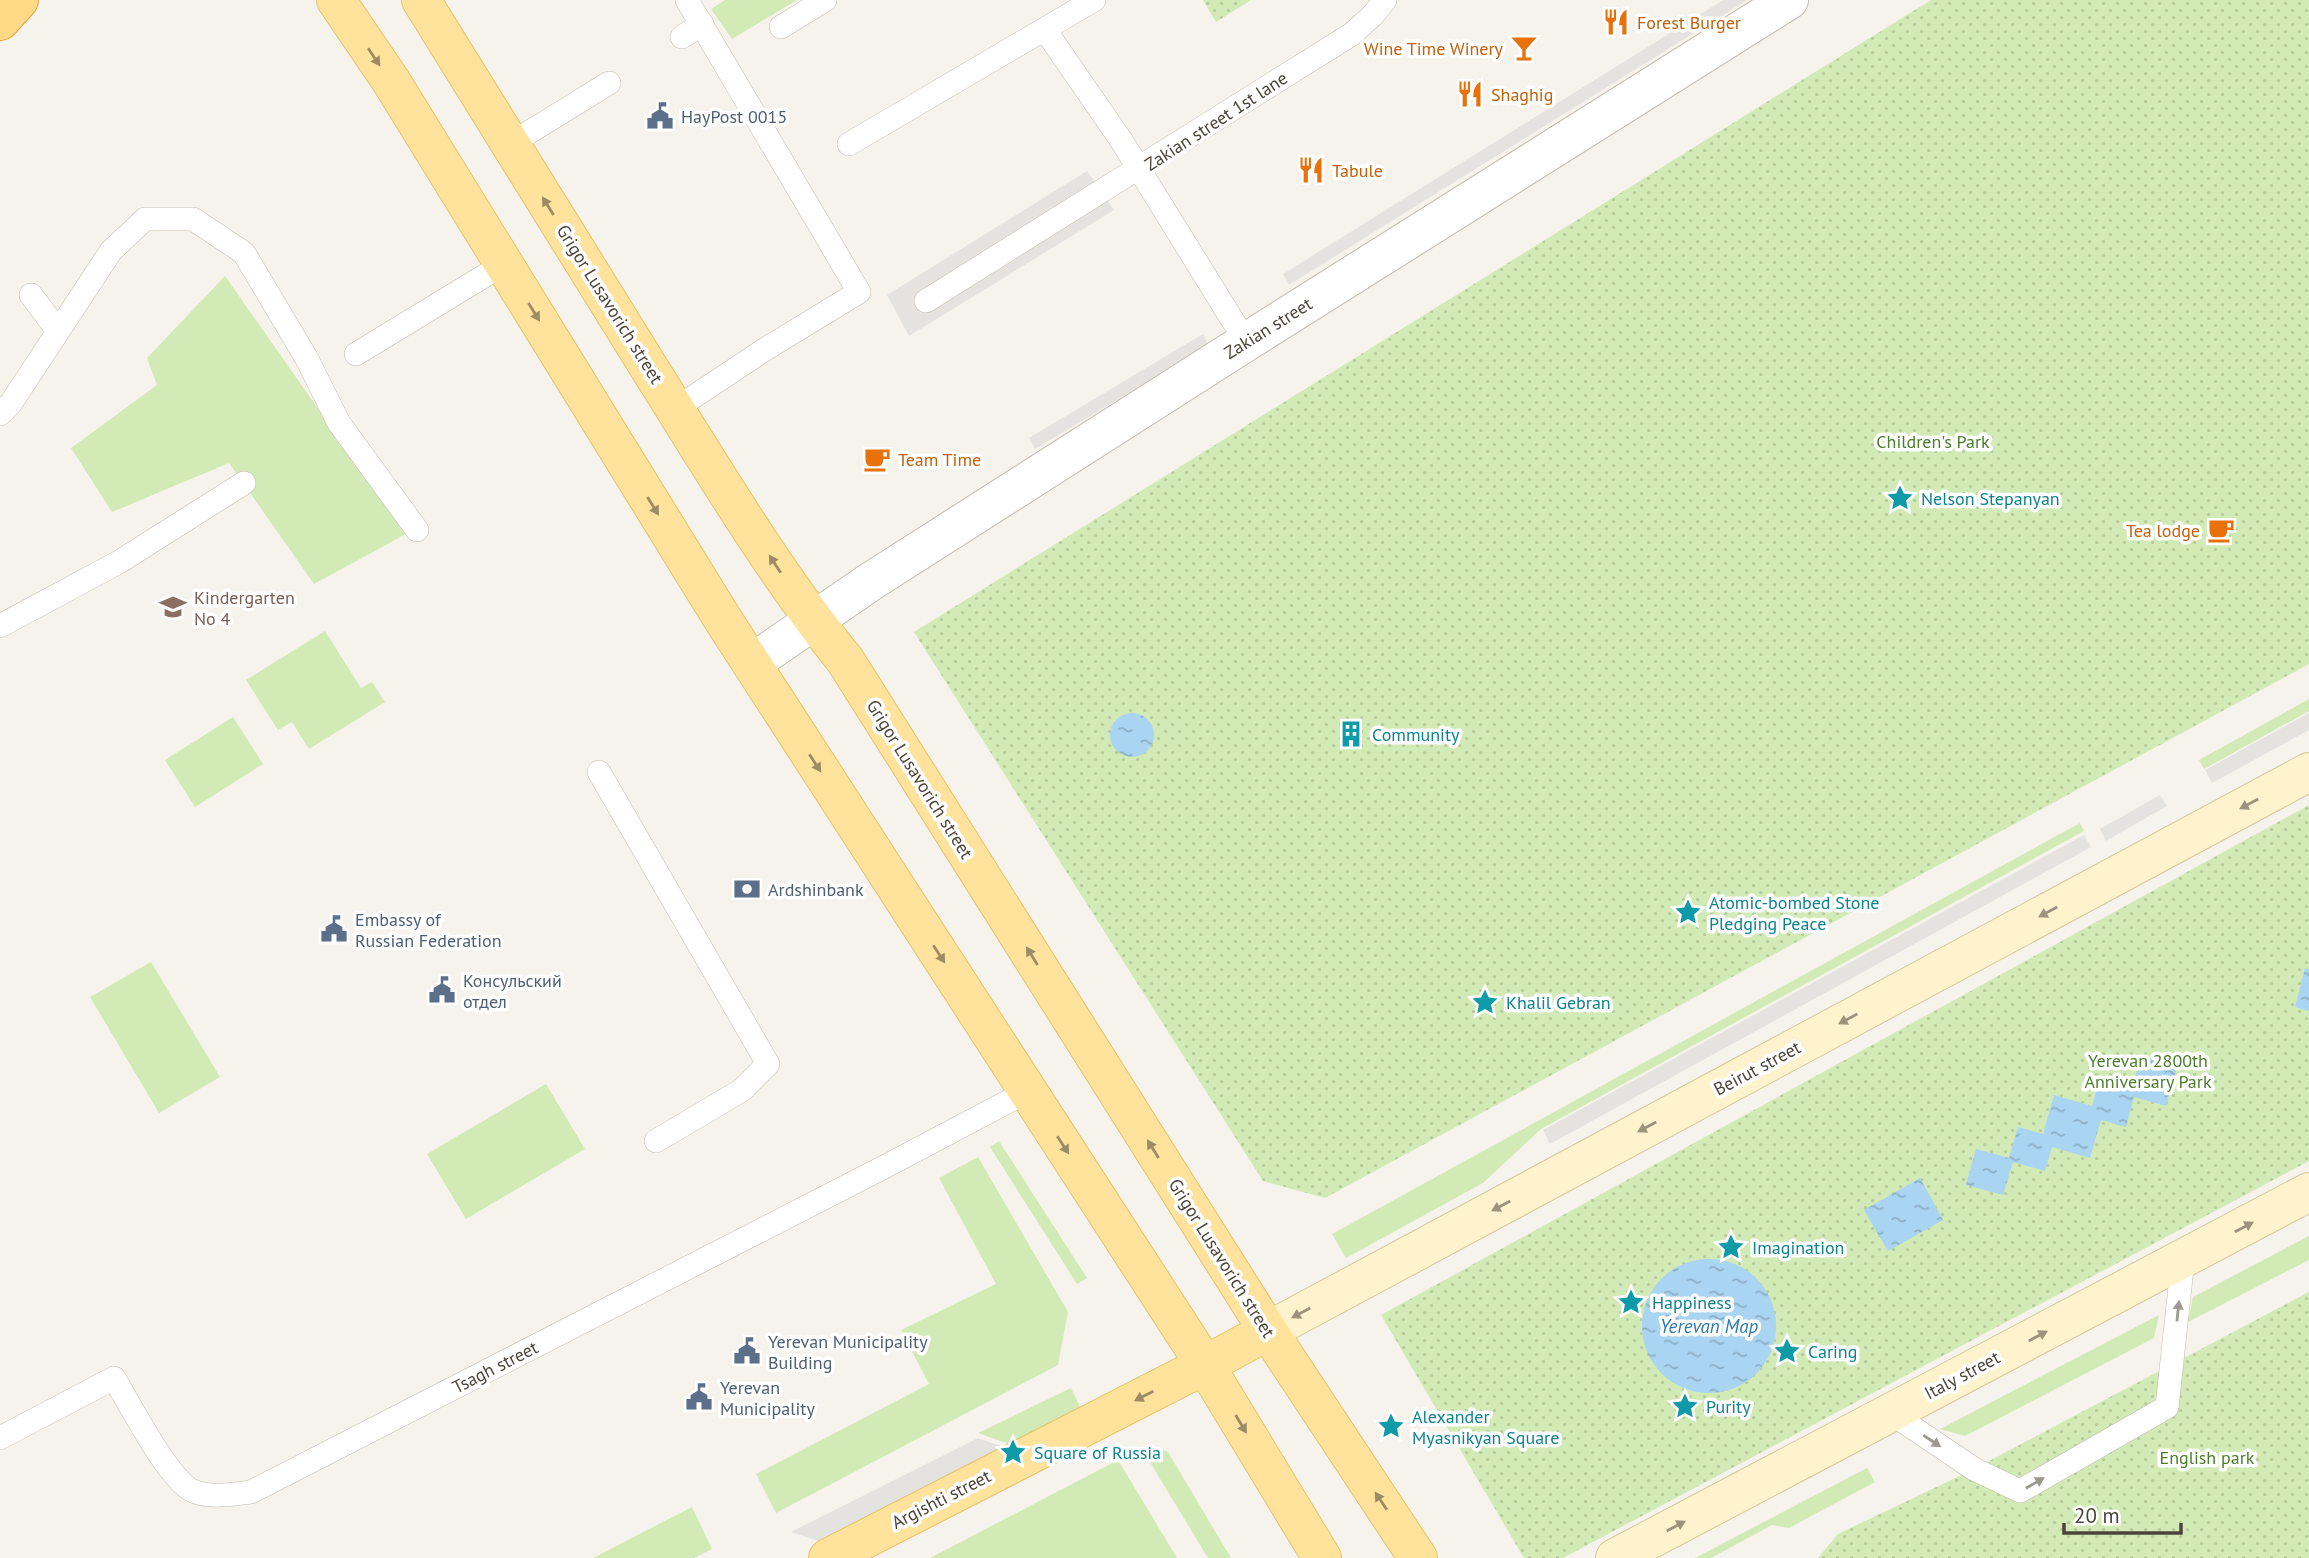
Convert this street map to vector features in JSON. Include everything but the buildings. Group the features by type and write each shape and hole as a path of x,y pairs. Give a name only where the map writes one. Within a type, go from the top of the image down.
{"highway":[{"path":"0,21 19,0"}],"main road":[{"path":"336,0 391,81 752,663 1205,1366 1322,1558"},
{"name":"Grigor Lusavorich street","path":"421,0 675,409 813,620 845,660 1268,1331 1419,1558"},
{"name":"Beirut street","path":"1205,1366 2309,772"},
{"name":"Italy street","path":"1615,1558 2309,1192"},
{"name":"Argishti street","path":"842,1553 1205,1366"}],"street":[{"name":"Zakian street","path":"752,663 813,620 1246,342 1789,0"}],"lane":[{"path":"675,409 859,292 687,0"},
{"path":"781,27 825,0"},
{"path":"849,144 1094,0"},
{"name":"Zakian street 1st lane","path":"1246,342 1139,169 1352,34 1385,0"},
{"path":"682,37 702,24"},
{"path":"926,301 1139,169 1045,30"},
{"path":"510,144 609,83"},
{"path":"0,414 111,251 145,219 193,219 244,253 307,359 339,423 417,530"},
{"path":"356,354 504,264"},
{"path":"31,295 58,331"},
{"path":"0,626 119,562 244,483"},
{"path":"599,772 768,1064 742,1090 656,1142"},
{"name":"Tsagh street","path":"0,1438 114,1378 172,1472 191,1489 213,1495 251,1492 1028,1091"},
{"path":"1891,1413 1974,1469 2020,1491 2166,1407 2183,1259"}],"green space":[{"path":"725,0 797,0 732,39 711,9"},
{"path":"1203,0 1251,0 1216,22"},
{"name":"Children's Park","path":"1931,0 2309,0 2309,664 1325,1198 1263,1181 914,632"},
{"path":"225,276 406,534 314,584 229,463 112,512 71,448 157,385 147,358"},
{"path":"325,631 361,688 372,682 385,702 309,749 292,722 278,730 246,680"},
{"path":"2309,699 2309,711 2204,769 2199,760"},
{"path":"233,717 263,764 195,807 165,760"},
{"name":"Yerevan 2800th Anniversary Park","path":"2309,805 2309,1161 1563,1558 1524,1558 1381,1315"},
{"path":"2080,823 2084,831 1541,1129 1483,1183 1346,1258 1332,1234"},
{"path":"151,962 220,1077 159,1113 90,997"},
{"path":"546,1084 585,1149 466,1219 427,1154"},
{"path":"999,1141 1087,1278 1077,1284 990,1147"},
{"path":"978,1157 1068,1312 1058,1365 776,1513 756,1474 929,1384 901,1330 996,1284 939,1178"},
{"path":"2309,1236 2309,1260 2188,1322 2193,1297"},
{"name":"English park","path":"2309,1292 2309,1558 1818,1558 1838,1534 1974,1469"},
{"path":"2159,1315 2154,1338 1965,1436 1940,1429"},
{"path":"1071,1388 1082,1411 1012,1445 978,1433"},
{"path":"1158,1448 1168,1452 1231,1558 1208,1558 1142,1449"},
{"path":"1118,1460 1177,1558 930,1558"},
{"path":"1867,1468 1875,1482 1789,1528 1772,1525 1711,1558 1695,1558"},
{"path":"692,1507 712,1549 694,1558 593,1558"}],"shaded area":[{"path":"1723,0 1747,0 1289,285 1283,274"},
{"path":"1087,171 1114,210 909,336 887,295"},
{"path":"1203,334 1209,345 1035,449 1029,438"},
{"path":"2309,713 2309,730 2212,783 2205,770"},
{"path":"2160,795 2167,806 2106,841 2100,829"},
{"path":"2084,835 2091,847 1550,1144 1543,1130"},
{"path":"978,1438 1006,1448 824,1543 791,1532"}],"water":[{"path":"1132,713 1147,720 1154,735 1147,750 1132,757 1117,750 1110,735 1117,720"},
{"path":"2305,968 2309,969 2309,1011 2295,1007"},
{"path":"2141,1057 2177,1067 2166,1106 2134,1097 2126,1127 2101,1120 2090,1158 2052,1147 2045,1171 2013,1162 2003,1195 1966,1185 1976,1149 2009,1158 2018,1127 2043,1134 2054,1095 2092,1106 2099,1082 2131,1091"},
{"path":"1920,1178 1943,1220 1888,1251 1864,1210"},
{"name":"Yerevan Map","path":"1709,1259 1735,1264 1756,1279 1771,1300 1776,1326 1771,1352 1756,1373 1735,1388 1709,1393 1683,1388 1662,1373 1647,1352 1642,1326 1647,1300 1662,1279 1683,1264"}],"place":[{"name":"Forest Burger","path":"1616,22"},
{"name":"Wine Time Winery","path":"1524,48"},
{"name":"Shaghig","path":"1470,94"},
{"name":"HayPost 0015","path":"660,116"},
{"name":"Tabule","path":"1311,170"},
{"name":"Team Time","path":"877,459"},
{"name":"Nelson Stepanyan","path":"1900,498"},
{"name":"Tea lodge","path":"2221,530"},
{"name":"Kindergarten No 4","path":"173,607"},
{"name":"Community","path":"1351,734"},
{"name":"Ardshinbank","path":"747,889"},
{"name":"Atomic-bombed Stone Pledging Peace","path":"1688,912"},
{"name":"Embassy of Russian Federation","path":"334,929"},
{"name":"Консульский отдел","path":"442,990"},
{"name":"Khalil Gebran","path":"1485,1002"},
{"name":"Imagination","path":"1731,1247"},
{"name":"Happiness","path":"1631,1302"},
{"name":"Yerevan Municipality Building","path":"747,1351"},
{"name":"Caring","path":"1787,1351"},
{"name":"Yerevan Municipality","path":"699,1397"},
{"name":"Purity","path":"1685,1406"},
{"name":"Alexander Myasnikyan Square","path":"1391,1426"},
{"name":"Square of Russia","path":"1013,1452"}]}
